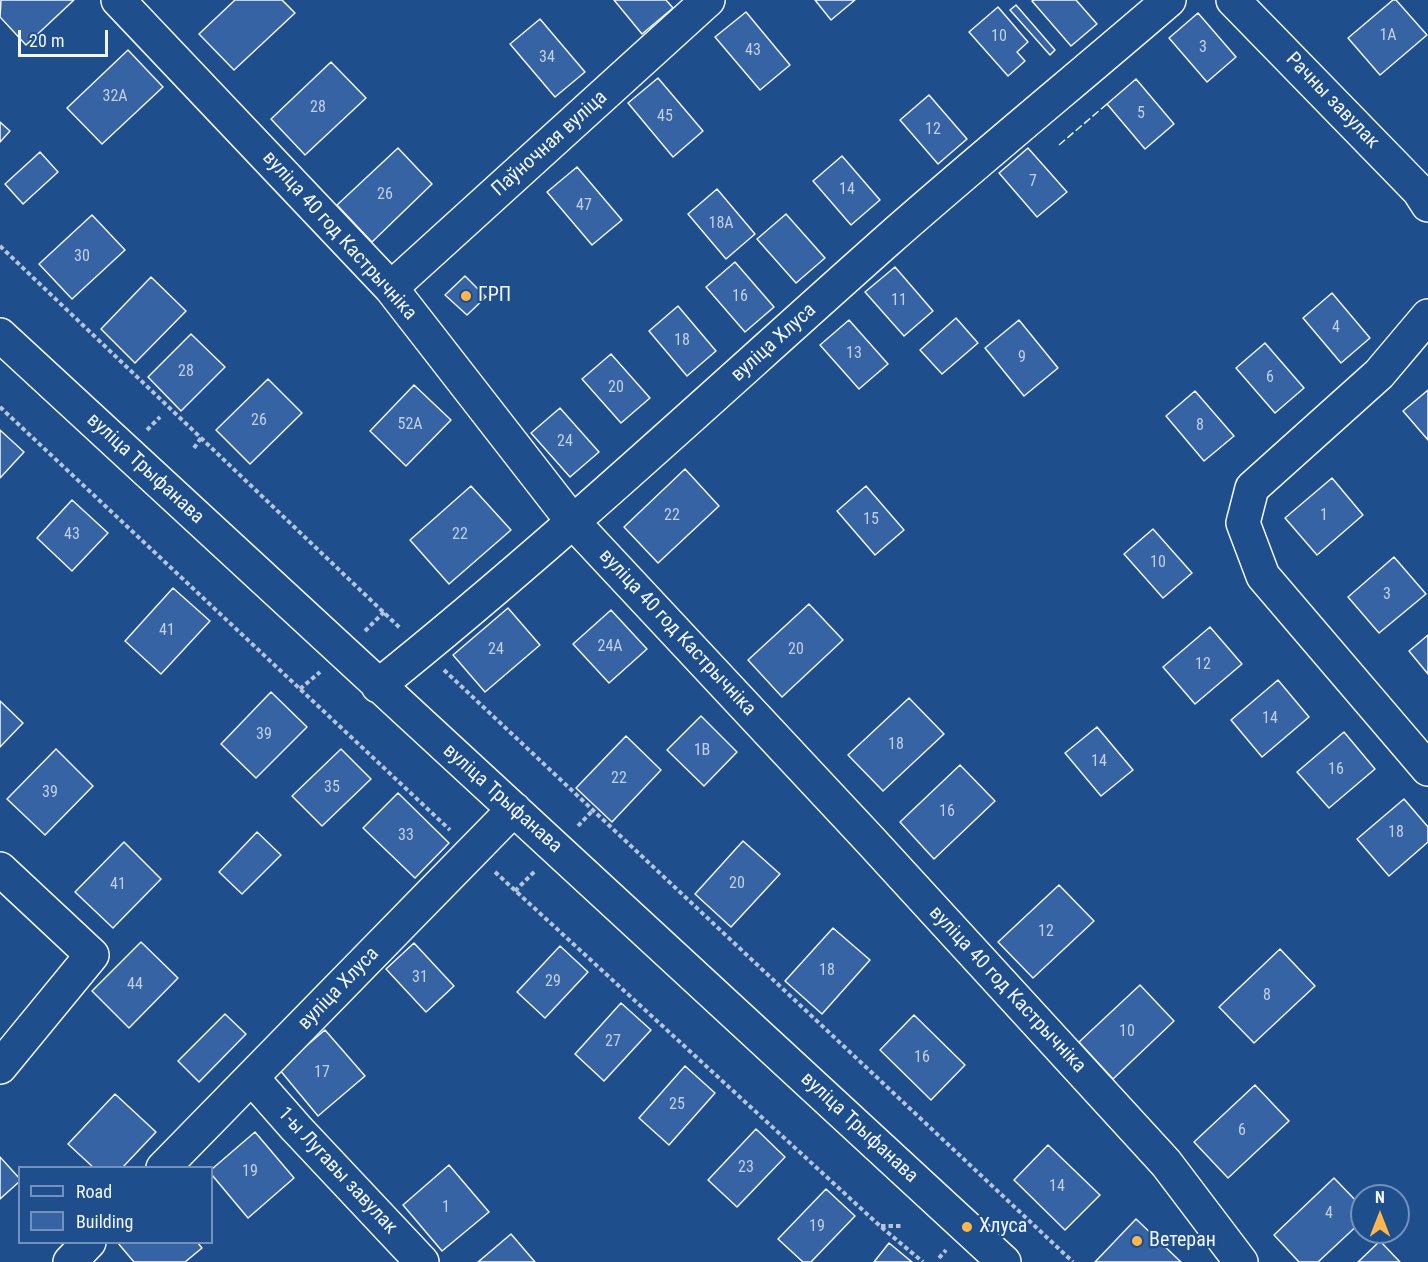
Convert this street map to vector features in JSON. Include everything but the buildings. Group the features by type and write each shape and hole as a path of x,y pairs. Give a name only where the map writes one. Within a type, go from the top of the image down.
{"street":[{"name":"вуліца 40 год Кастрычніка","path":"118,0 391,288 573,522 1166,1163 1241,1262"},
{"name":"Паўночная вуліца","path":"391,288 708,0"},
{"name":"вуліца Хлуса","path":"378,686 573,522 891,238 1169,0"},
{"name":"Рачны завулак","path":"1233,0 1419,191 1428,205"},
{"path":"1428,316 1379,374 1252,488 1243,523 1263,576 1428,769"},
{"name":"вуліца Трыфанава","path":"0,334 378,686 1004,1262"},
{"name":"вуліца Хлуса","path":"165,1166 514,809"},
{"path":"0,869 92,955 0,1068"},
{"name":"1-ы Лугавы завулак","path":"252,1078 422,1262"},
{"path":"70,1262 87,1244"}],"path":[{"path":"0,246 423,650 1073,1262"},
{"path":"194,448 201,438"},
{"path":"880,1226 901,1226"}],"fence":[{"path":"1059,145 1107,104"}],"place":[{"name":"ГРП","path":"466,296"},
{"name":"Хлуса","path":"967,1227"},
{"name":"Ветеран","path":"1137,1241"}]}
